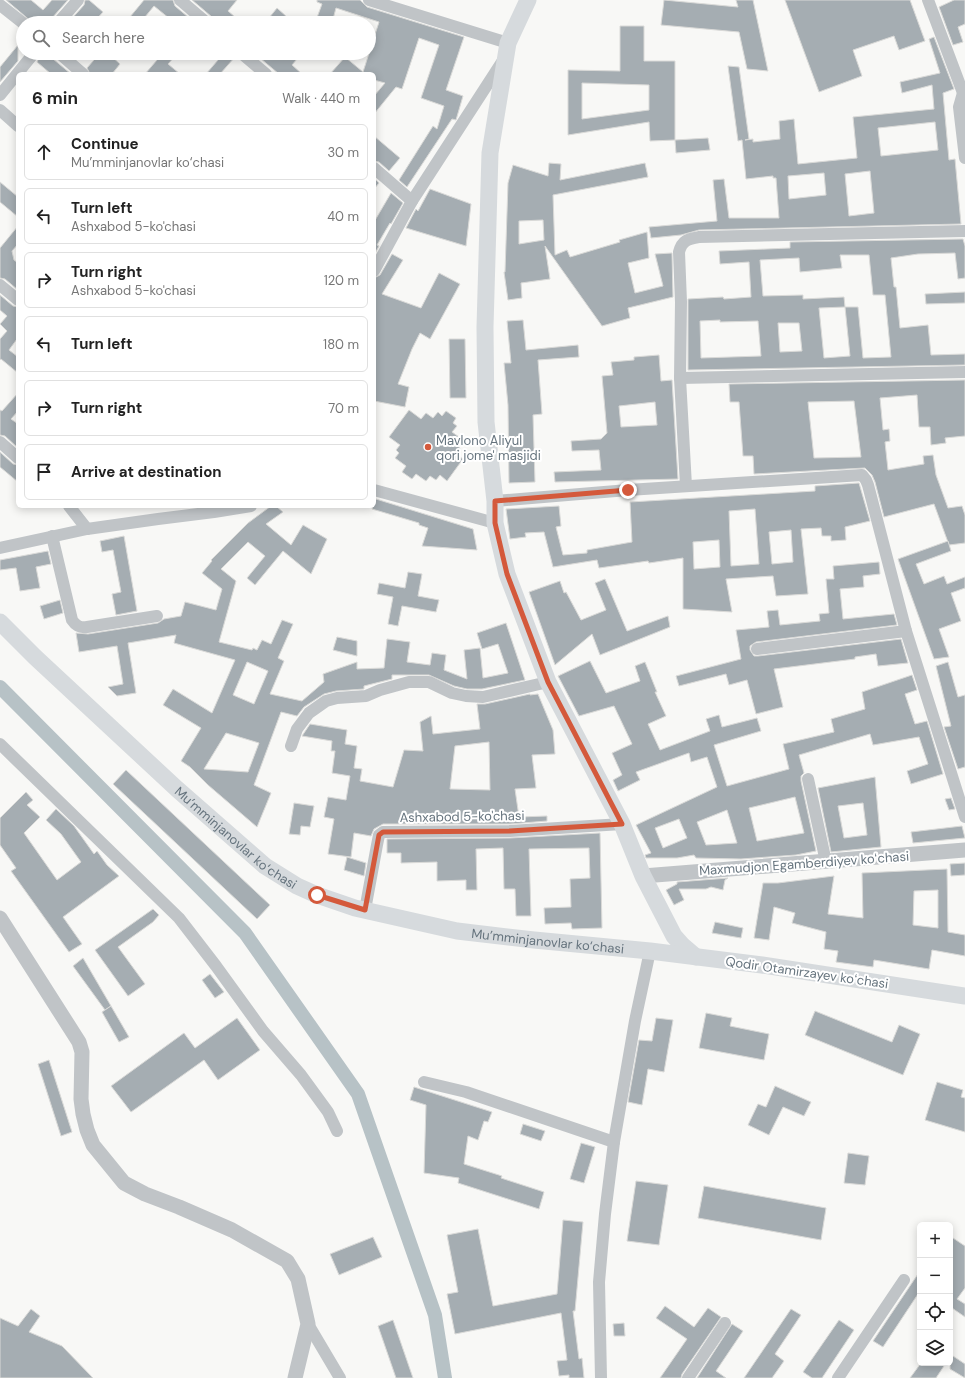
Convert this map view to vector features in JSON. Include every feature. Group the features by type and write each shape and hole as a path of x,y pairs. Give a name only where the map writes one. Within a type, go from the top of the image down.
{"main road":[{"path":"528,0 508,43 504,60 490,153 485,327 486,422 495,501 495,523 507,574 548,682 622,824 643,876 674,936 696,957"},
{"name":"Mu’mminjanovlar ko‘chasi","path":"0,622 35,657 177,789 265,866 297,886 310,892 365,910 457,931 650,951"},
{"name":"Mu’mminjanovlar ko‘chasi","path":"0,635 35,657"},
{"name":"Qodir Otamirzayev koʻchasi","path":"650,951 762,964 965,996"}],"street":[{"path":"64,16 78,0"},
{"path":"180,0 199,16"},
{"path":"369,0 508,43"},
{"path":"928,0 964,92 959,107 965,158"},
{"path":"0,5 16,18"},
{"path":"19,72 28,60"},
{"path":"67,60 81,72"},
{"path":"250,60 264,72"},
{"path":"376,267 412,201 504,60"},
{"path":"0,95 16,75"},
{"path":"0,110 16,124"},
{"path":"376,170 412,201"},
{"path":"686,486 680,378 681,302 678,252 681,245 688,239 699,237 965,230"},
{"path":"0,285 16,298"},
{"path":"680,378 965,372"},
{"path":"0,442 16,456"},
{"path":"495,501 686,486 862,475 868,485 906,631 965,817"},
{"path":"376,491 495,523"},
{"path":"70,508 86,529"},
{"path":"0,548 86,529 239,508"},
{"path":"52,536 72,620 75,625 78,627 88,627 157,616"},
{"path":"757,649 906,631"},
{"path":"292,746 297,729 309,713 326,701 337,698 366,696 380,690 409,682 429,682 452,693 483,697 548,682"},
{"path":"0,744 179,918 263,1031 301,1075 328,1112 337,1131"},
{"path":"808,779 826,862"},
{"name":"Ashxabod 5-ko'chasi","path":"365,910 379,835 383,832 510,831 622,824"},
{"name":"Maxmudjon Egamberdiyev koʻchasi","path":"643,876 965,850"},
{"path":"0,918 79,1042 82,1052 81,1099 83,1114 93,1145 124,1183 144,1194 179,1207 232,1230 287,1261 298,1279 308,1324 340,1378"},
{"path":"601,1378 599,1282 604,1214 614,1142 635,1021 650,951"},
{"path":"424,1082 466,1092 614,1142"},
{"path":"838,1378 904,1280"},
{"path":"688,1378 725,1323"},
{"path":"295,1378 308,1324"}],"building":[{"path":"6,0 31,0 43,10 52,0 68,0 54,16 25,16"},
{"path":"85,0 89,0 103,12 99,16 74,16 84,5"},
{"path":"144,0 173,0 175,6 187,16 166,16 154,6 146,16 131,16"},
{"path":"192,0 237,0 228,11 234,16 211,16"},
{"path":"317,0 360,0 367,7 464,37 446,90 463,96 456,120 452,119 407,187 399,180 433,126 437,129 444,106 421,98 439,45 419,38 402,89 396,87 376,112 376,94 385,83 376,81 376,72 363,72 367,60 376,60 376,31 379,22 376,21 376,16 361,16 336,8 334,16 318,16 322,4 317,2"},
{"path":"664,0 738,7 736,0 753,0 768,71 747,69 739,32 661,25"},
{"path":"785,0 910,0 925,41 899,50 894,36 853,50 862,76 819,92"},
{"path":"954,0 965,0 965,24 958,27 963,42 953,45 939,7"},
{"path":"277,8 286,16 271,16"},
{"path":"620,26 644,26 644,61 675,61 675,140 650,141 649,122 568,135 568,70 620,71","holes":["582,83 649,85 649,110 582,119"]},
{"path":"934,37 954,89 943,93 949,160 955,159 961,224 699,230 681,235 651,238 649,227 717,221 713,180 724,179 729,218 779,218 776,178 773,178 773,176 746,179 742,140 738,141 728,66 739,67 749,139 745,140 753,139 753,142 780,139 779,121 794,119 798,164 857,158 853,117 934,109 932,85 902,93 900,82 940,73 929,39","holes":["935,122 938,150 881,156 878,128","870,171 874,213 849,216 845,174","824,173 826,195 789,199 788,176"]},
{"path":"16,47 16,60 18,61 0,82 0,67"},
{"path":"38,60 54,60 69,72 49,72 37,62"},
{"path":"94,60 116,60 120,64 114,72 89,72 87,68"},
{"path":"157,60 172,60 168,64 178,72 147,72"},
{"path":"218,60 232,60 222,72 208,72"},
{"path":"262,60 296,60 292,65 300,72 277,72"},
{"path":"342,60 349,60 363,72 332,72"},
{"path":"376,138 400,158 389,171 379,162 376,161"},
{"path":"708,138 710,150 676,153 675,140"},
{"path":"549,163 561,164 560,180 645,163 648,177 553,195 555,255 567,250 570,257 647,232 649,258 628,263 635,293 663,286 655,254 672,253 673,297 628,308 630,318 602,326 545,246 550,279 521,283 522,298 508,300 504,272 508,183 513,165 548,176","holes":["543,220 544,240 519,244 519,221"]},
{"path":"0,182 16,195 16,215 0,202"},
{"path":"430,189 471,204 466,246 406,228 416,209 418,211"},
{"path":"391,193 403,203 377,245 379,246 376,251 376,219"},
{"path":"16,228 16,246 12,251 14,260 16,262 16,288 5,279 0,278 0,248"},
{"path":"963,239 965,246 965,278 958,279 955,253 918,254 891,258 894,287 896,287 900,328 928,325 931,355 965,354 965,365 688,370 688,299 751,297 749,262 720,264 719,251 790,248 790,242","holes":["840,255 869,255 873,295 885,295 891,357 863,358 858,307 845,307 844,297 803,299 803,295 763,296 760,260 799,258 800,272 842,268","845,307 850,356 824,358 819,308","700,321 758,321 761,356 701,358","778,323 799,323 802,351 780,352"]},
{"path":"392,254 403,260 382,294 421,308 439,273 460,284 430,339 420,333 412,349 398,384 409,387 405,407 376,401 376,277 380,275"},
{"path":"965,292 965,303 926,304 925,294"},
{"path":"0,295 13,306 16,307 16,340 9,350 16,355 16,371 1,359 0,360 0,339 7,331 0,324 7,316 0,310"},
{"path":"523,320 526,350 578,345 579,357 538,360 542,414 533,415 535,482 509,483 508,405 504,363 511,363 507,321"},
{"path":"449,339 465,339 466,398 450,398"},
{"path":"659,355 661,381 672,380 678,479 555,482 554,472 601,470 599,450 572,451 571,441 601,439 607,433 602,376 613,375 611,362 634,360 634,357","holes":["655,402 657,425 621,427 619,406"]},
{"path":"965,380 965,436 945,438 946,443 931,445 930,427 919,427 917,395 880,398 883,430 889,429 890,441 885,442 888,470 924,464 923,456 933,455 936,475 948,508 962,506 965,515 965,543 949,545 934,504 884,517 875,482 872,475 865,468 754,474 753,456 743,456 739,402 730,402 729,384","holes":["854,401 861,457 814,458 808,402"]},
{"path":"16,395 16,413 11,419 16,423 16,446 5,436 0,435 0,410 2,411"},
{"name":"Mavlono Aliyul qori jome' masjidi","path":"409,410 421,419 426,413 433,418 438,412 442,416 446,411 456,418 453,423 457,426 452,432 459,437 454,443 460,448 456,454 463,459 447,481 440,475 436,480 430,476 426,481 416,474 412,479 402,472 406,466 395,458 399,453 396,450 400,445 389,437"},
{"path":"0,452 13,464 16,465 16,480 0,467"},
{"path":"859,483 870,521 845,527 846,540 831,541 831,536 822,536 821,528 801,529 808,594 776,596 773,576 726,579 732,612 683,609 683,558 599,568 597,560 553,567 544,532 525,533 526,537 510,539 506,509 559,506 561,526 556,527 563,555 587,553 587,550 632,542 630,502 815,491 815,486","holes":["755,509 759,564 731,566 729,511","791,530 793,562 772,564 769,532","719,540 720,567 694,569 693,542"]},
{"path":"376,499 473,529 477,550 422,546 428,528 419,525 419,523 372,509 376,508"},
{"path":"268,508 278,508 283,512 266,524 291,545 303,525 327,539 311,574 283,551 255,585 247,578 265,556 248,542 221,569 236,581 219,642 257,650 262,640 271,644 282,620 293,624 278,658 284,661 270,694 302,701 324,682 323,674 357,662 357,669 384,668 387,639 410,642 407,662 430,665 432,653 446,655 444,670 467,679 464,650 480,648 483,678 508,673 498,644 482,649 477,633 506,623 525,680 482,689 467,689 454,686 429,675 392,675 392,679 364,686 364,689 336,691 324,694 304,707 297,716 281,712 254,785 271,793 257,827 208,785 190,767 181,761 201,728 163,705 173,689 212,713 235,660 174,643 176,635 128,643 136,693 117,696 108,687 123,684 117,646 79,652 76,633 88,634 158,623 164,619 181,616 185,602 216,610 222,589 202,573 212,561 211,560 248,523","holes":["247,662 268,671 254,704 233,695","226,733 259,743 248,772 204,769"]},
{"path":"124,536 137,611 116,615 112,594 121,592 113,550 102,552 100,541"},
{"path":"948,541 951,551 916,564 924,584 944,576 947,584 965,577 965,588 951,593 961,621 939,629 949,657 934,659 898,559"},
{"path":"48,551 51,564 36,567 40,588 20,591 16,568 0,570 0,560"},
{"path":"879,562 880,574 863,576 864,587 840,589 843,619 894,614 897,625 756,642 750,646 750,650 754,656 758,656 901,639 908,663 878,666 876,654 855,657 855,659 774,669 783,707 756,714 747,680 729,685 726,674 679,686 676,676 741,659 736,630 769,627 767,611 778,610 780,625 820,621 819,614 829,613 826,579 834,579 833,566"},
{"path":"408,572 422,574 418,596 439,600 436,612 402,606 398,626 388,624 393,597 377,594 379,583 405,588"},
{"path":"605,579 627,631 668,616 670,627 600,655 592,634 555,665 529,592 560,581 564,593 566,592 581,620 606,610 595,583"},
{"path":"60,600 63,613 44,619 40,606"},
{"path":"337,637 357,641 357,656 333,650"},
{"path":"590,661 606,693 640,681 635,666 645,662 657,692 655,692 666,716 648,724 660,750 710,731 706,719 719,715 722,727 757,718 761,731 714,745 727,786 789,769 783,744 834,732 831,719 865,709 862,692 912,675 917,690 905,694 915,724 927,721 943,774 911,784 907,771 928,764 919,737 873,745 870,734 799,755 804,773 801,776 801,781 816,851 796,855 741,859 696,858 694,855 677,858 646,858 645,855 651,853 636,825 717,787 707,757 691,762 689,753 636,772 640,780 618,791 613,780 622,775 612,753 632,744 614,706 579,716 558,676","holes":["795,797 804,833 757,841 749,808","727,810 737,843 706,845 697,822","679,819 687,838 663,848 655,828"]},
{"path":"948,662 958,697 965,695 965,767 958,769 944,727 951,726 936,666"},
{"path":"530,694 538,694 553,730 555,754 532,755 536,788 515,789 519,817 547,816 547,821 510,824 383,824 374,829 371,836 354,833 351,857 328,854 334,819 324,817 328,797 346,800 350,776 332,773 335,751 331,751 332,741 302,736 310,724 347,730 345,744 357,746 354,768 362,769 360,781 393,787 404,750 423,751 420,722 431,716 433,734 480,729 477,704 485,704","holes":["489,742 490,790 450,789 455,746"]},
{"path":"126,770 270,905 257,919 113,784"},
{"path":"875,777 881,847 831,852 818,788","holes":["863,803 867,835 844,838 838,806"]},
{"path":"26,792 33,800 27,805 40,817 24,833 57,880 81,862 61,834 46,820 56,809 74,826 94,854 97,851 107,865 119,876 63,917 82,944 69,952 11,871 16,868 0,845 0,818"},
{"path":"951,798 955,809 949,810 945,799"},
{"path":"294,803 314,806 310,827 301,826 300,835 289,834"},
{"path":"962,826 965,838 913,843 911,832"},
{"path":"600,833 602,928 572,929 571,923 545,924 544,908 571,907 570,879 590,878 589,848 529,849 531,916 516,916 515,889 504,889 503,848 476,849 477,890 466,890 466,880 437,881 437,862 401,863 401,853 387,853 387,839 510,838"},
{"path":"347,857 366,863 364,876 344,870"},
{"path":"965,863 965,875 951,876 950,864"},
{"path":"947,869 948,932 965,935 965,956 932,950 929,969 874,960 873,967 836,962 838,951 824,949 826,932 792,923 795,913 774,907 769,940 754,938 763,883 778,883 834,876 828,914 863,918 862,873","holes":["938,890 938,928 913,925 914,891"]},
{"path":"728,878 725,880 723,890 711,887 706,889 679,889 684,900 674,905 666,890 677,884 677,882"},
{"path":"153,909 159,915 153,922 118,947 145,984 128,996 95,950"},
{"path":"715,922 743,928 741,938 712,933"},
{"path":"83,958 111,1006 105,1010 73,966"},
{"path":"210,974 224,992 215,998 202,980"},
{"path":"111,1006 129,1037 119,1042 102,1012"},
{"path":"815,1011 892,1042 899,1025 920,1034 903,1075 805,1035"},
{"path":"706,1013 732,1018 730,1026 769,1034 764,1060 699,1048"},
{"path":"237,1018 260,1050 218,1080 204,1060 131,1112 111,1086 184,1033 195,1048"},
{"path":"656,1018 673,1020 664,1072 648,1069 642,1105 628,1102 639,1040 652,1041"},
{"path":"49,1060 72,1132 61,1136 38,1064"},
{"path":"937,1082 963,1090 961,1097 965,1098 965,1132 925,1120"},
{"path":"775,1086 811,1102 804,1116 783,1107 769,1135 748,1125 758,1104 766,1107"},
{"path":"414,1087 492,1112 488,1122 484,1121 478,1140 468,1136 464,1164 502,1176 501,1178 544,1192 539,1209 458,1183 459,1178 424,1173 426,1105 410,1100"},
{"path":"523,1124 545,1131 541,1141 520,1134"},
{"path":"581,1143 595,1147 584,1183 570,1179"},
{"path":"848,1153 869,1156 865,1185 844,1183"},
{"path":"636,1181 668,1185 659,1245 627,1241"},
{"path":"704,1186 826,1208 821,1240 698,1218"},
{"path":"563,1220 583,1222 575,1311 573,1311 579,1359 582,1358 584,1378 569,1378 569,1375 559,1376 557,1361 567,1360 561,1313 455,1334 447,1294 458,1292 447,1235 478,1229 493,1306 557,1294"},
{"path":"373,1237 382,1257 339,1275 330,1254"},
{"path":"953,1238 965,1246 965,1288 957,1299 965,1304 965,1317 953,1309"},
{"path":"917,1275 917,1296 883,1347 873,1341"},
{"path":"665,1306 694,1327 708,1308 721,1317 682,1374 681,1378 660,1378 687,1339 656,1318"},
{"path":"31,1309 40,1316 29,1332 62,1346 93,1378 0,1378 0,1318 18,1326"},
{"path":"791,1309 801,1315 775,1354 784,1361 772,1378 744,1378"},
{"path":"393,1320 413,1378 396,1378 378,1326"},
{"path":"839,1320 854,1330 822,1378 812,1378 803,1372"},
{"path":"624,1323 625,1336 614,1336 613,1324"},
{"path":"732,1324 743,1331 716,1371 726,1378 697,1378"},
{"path":"953,1356 965,1364 965,1378 950,1369 950,1366 953,1366"},
{"path":"919,1366 944,1366 936,1378 910,1378"}],"waterway":[{"path":"0,687 245,933 358,1094 435,1315 445,1378"}],"place":[{"name":"Mavlono Aliyul qori jome' masjidi","path":"428,447"}],"route":[{"path":"317,895 354,908 365,910 379,835 383,832 510,831 622,824 548,682 507,574 495,523 495,501 628,490"}]}
